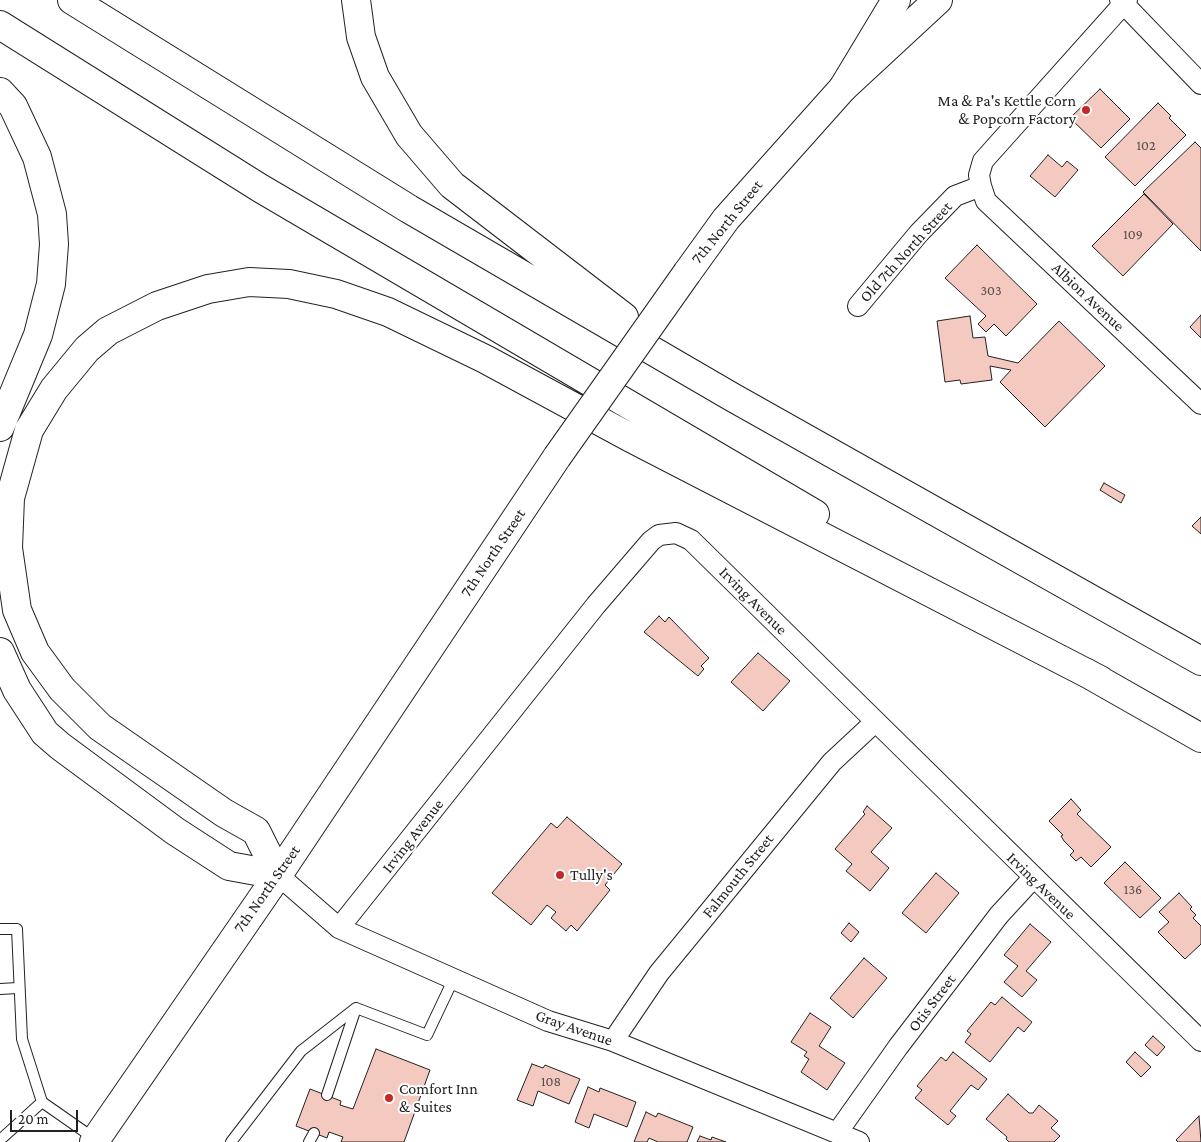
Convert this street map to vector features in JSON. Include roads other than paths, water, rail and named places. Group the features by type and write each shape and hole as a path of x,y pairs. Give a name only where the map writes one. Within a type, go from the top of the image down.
{"main road":[{"path":"72,0 409,209 732,397 1201,661"},
{"path":"356,0 361,36 375,78 409,135 452,185 547,260 732,397"},
{"path":"843,88 896,0"},
{"name":"7th North Street","path":"96,1141 278,875 557,457 726,219 843,88 938,0"},
{"path":"0,25 260,188 628,403 974,609 1201,738"},
{"path":"0,92 13,106 37,157 52,214 54,244 51,284 38,335 0,427"},
{"path":"278,875 256,831 224,813 100,728 62,689 35,652 17,610 8,548 10,498 30,430 54,389 87,349 108,331 157,306 208,289 249,282 289,284 336,294 388,312 485,359 631,438 1100,680"},
{"path":"0,652 18,690 45,733 60,746 175,831 228,866 278,875"}],"street":[{"path":"981,186 980,175 983,161 1123,1 1201,84"},
{"name":"Old 7th North Street","path":"858,306 919,234 955,196 981,186"},
{"name":"Albion Avenue","path":"981,186 986,200 1201,404"},
{"name":"Irving Avenue","path":"339,928 596,605 651,541 659,535 676,533 691,540 1201,1042"},
{"name":"Falmouth Street","path":"614,1041 659,973 819,777 832,762 875,722"},
{"name":"Gray Avenue","path":"278,875 339,928 548,1021 614,1041 859,1142"},
{"name":"Otis Street","path":"837,1133 898,1046 999,915 1033,878"}],"lane":[{"path":"0,929 17,929 18,988 22,1039 42,1102 96,1141"},
{"path":"356,1008 427,1035 454,978"},
{"path":"0,989 18,988"},
{"path":"327,1095 356,1008"},
{"path":"231,1142 300,1051 356,1008"},
{"path":"0,1140 42,1102"}],"place":[{"name":"Ma & Pa's Kettle Corn & Popcorn Factory","path":"1086,110"},
{"name":"Tully's","path":"560,875"},
{"name":"Comfort Inn & Suites","path":"389,1098"}]}
